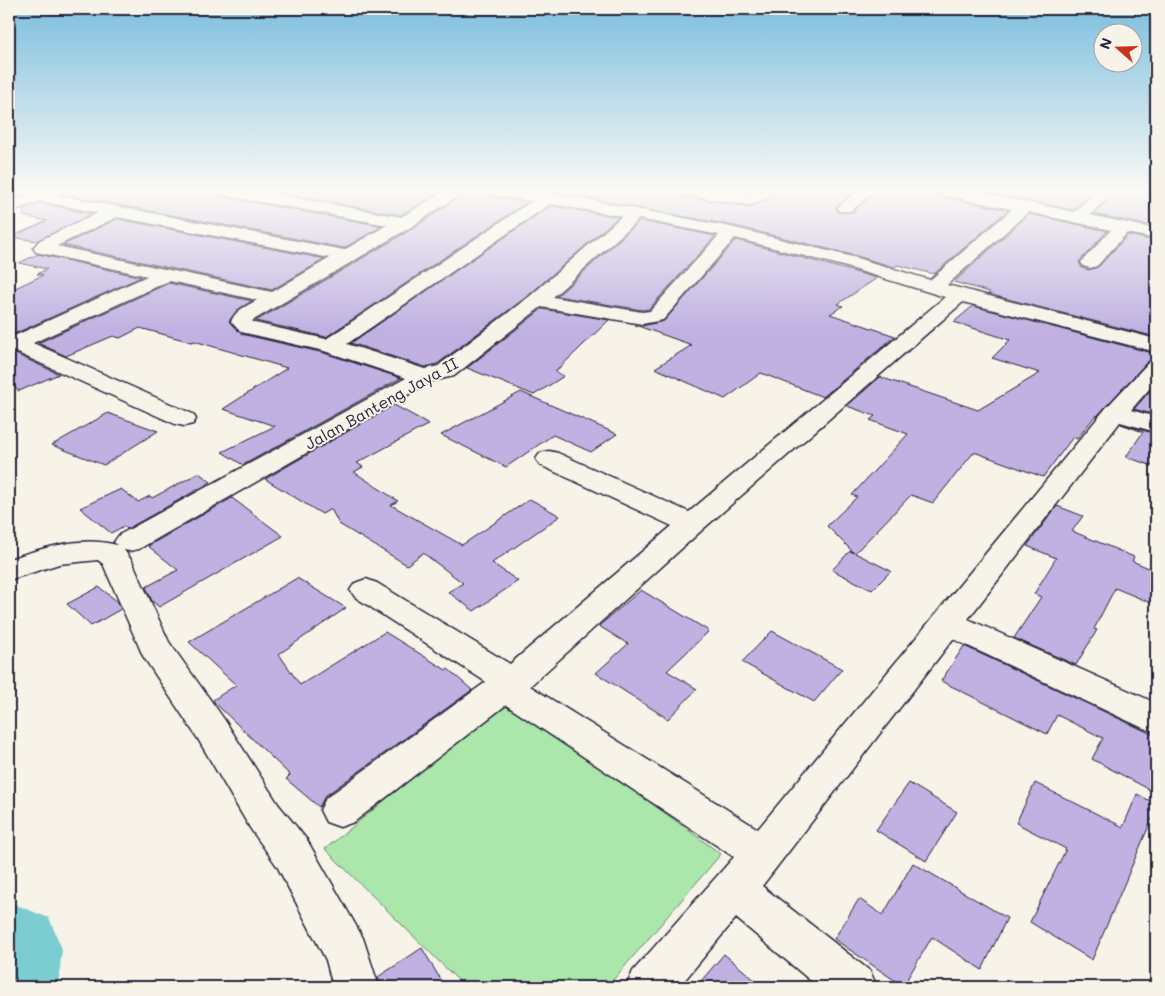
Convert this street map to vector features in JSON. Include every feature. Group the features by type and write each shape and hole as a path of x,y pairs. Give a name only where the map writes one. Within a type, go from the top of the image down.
{"street":[{"path":"62,236 42,248 164,276 274,298"},
{"path":"244,236 346,256"},
{"path":"381,236 274,298 243,317 241,322 248,328 330,346 424,376"},
{"path":"330,346 483,236"},
{"name":"Jalan Banteng Jaya II","path":"129,542 424,376 446,371 616,236"},
{"path":"537,300 642,318 656,316 727,236"},
{"path":"749,236 850,262 959,295 1156,346"},
{"path":"933,287 992,236"},
{"path":"1090,262 1114,236"},
{"path":"12,342 164,276"},
{"path":"340,810 509,685 692,524 959,295"},
{"path":"12,342 184,418"},
{"path":"649,987 734,890 1115,413 1156,368"},
{"path":"1115,413 1156,425"},
{"path":"549,459 692,524"},
{"path":"9,570 35,560 74,552 97,551 109,553 117,561 155,647 211,729 264,816 292,853 347,954 356,987"},
{"path":"366,590 763,854"},
{"path":"947,623 1156,718"},
{"path":"734,890 854,987"}],"green space":[{"path":"509,699 721,854 607,987 465,987 325,849"}],"building":[{"path":"12,236 46,236 37,241"},
{"path":"81,236 208,236 325,259 272,290 63,245"},
{"path":"284,236 364,236 344,248"},
{"path":"399,236 476,236 326,337 256,321"},
{"path":"506,236 596,236 529,295 437,364 425,367 351,343"},
{"path":"623,236 715,236 649,309 642,310 557,296"},
{"path":"778,236 977,236 934,274 898,265 894,267"},
{"path":"1004,236 1102,236 1079,262 1082,268 1089,270 1098,267 1127,236 1156,241 1156,337 988,294 990,292 954,282"},
{"path":"736,240 877,278 838,304 843,306 830,314 895,336 823,397 761,373 725,399 655,368 692,345 635,325 642,326 664,321"},
{"path":"38,254 141,277 14,334 9,333 9,291 43,275 37,274 47,269 19,263"},
{"path":"169,283 252,301 237,310 229,321 241,334 324,353 401,378 243,465 222,452 275,426 223,409 287,368 194,341 191,342 140,328 120,338 113,336 66,356 38,343"},
{"path":"973,306 1156,354 1156,359 1147,362 1095,416 1077,439 1073,437 1043,477 974,452 933,503 911,495 855,553 891,571 872,590 832,570 850,551 854,553 827,526 857,497 852,495 908,434 870,420 875,416 847,406 880,377 978,410 1040,373 992,358 1010,340 954,322"},
{"path":"542,309 609,320 555,372 564,376 534,395 467,368"},
{"path":"9,351 59,374 19,391 9,383"},
{"path":"1156,384 1156,415 1134,409"},
{"path":"521,392 617,434 591,452 553,435 506,467 441,435"},
{"path":"394,405 429,424 357,463 363,467 354,472 398,501 391,505 462,545 530,499 560,516 492,563 518,581 474,611 448,592 463,583 423,553 407,565 339,524 331,509 322,514 265,479"},
{"path":"108,413 158,431 104,465 52,445"},
{"path":"1121,424 1156,434 1156,467 1126,457 1143,432"},
{"path":"199,473 211,482 127,529 124,526 111,533 80,508 121,489 138,502 150,496 152,498"},
{"path":"232,498 283,536 159,607 152,601 146,587 178,570 148,546"},
{"path":"1057,506 1083,516 1072,531 1134,557 1132,561 1156,571 1156,605 1115,588 1094,629 1097,630 1076,665 1014,638 1041,597 1034,594 1056,558 1027,546"},
{"path":"297,578 346,608 279,654 300,685 385,632 446,670 448,669 472,690 325,796 319,807 286,779 290,775 214,702 213,700 236,685 189,642"},
{"path":"99,587 118,602 121,609 91,626 67,604"},
{"path":"641,590 709,631 667,671 697,689 668,719 596,673 628,644 599,626"},
{"path":"772,631 842,669 814,702 742,662"},
{"path":"964,646 1156,736 1156,793 1092,759 1103,738 1057,715 1047,734 941,681"},
{"path":"909,783 957,812 926,861 876,830"},
{"path":"1035,783 1123,827 1137,794 1156,804 1156,809 1092,960 1030,922 1066,849 1016,823"},
{"path":"913,863 1007,918 982,970 932,937 903,986 834,939 859,899 883,915"},
{"path":"422,948 445,987 381,987 378,977"},
{"path":"724,954 763,987 696,987"}],"waterway":[{"path":"9,945 17,949 12,987"}]}
